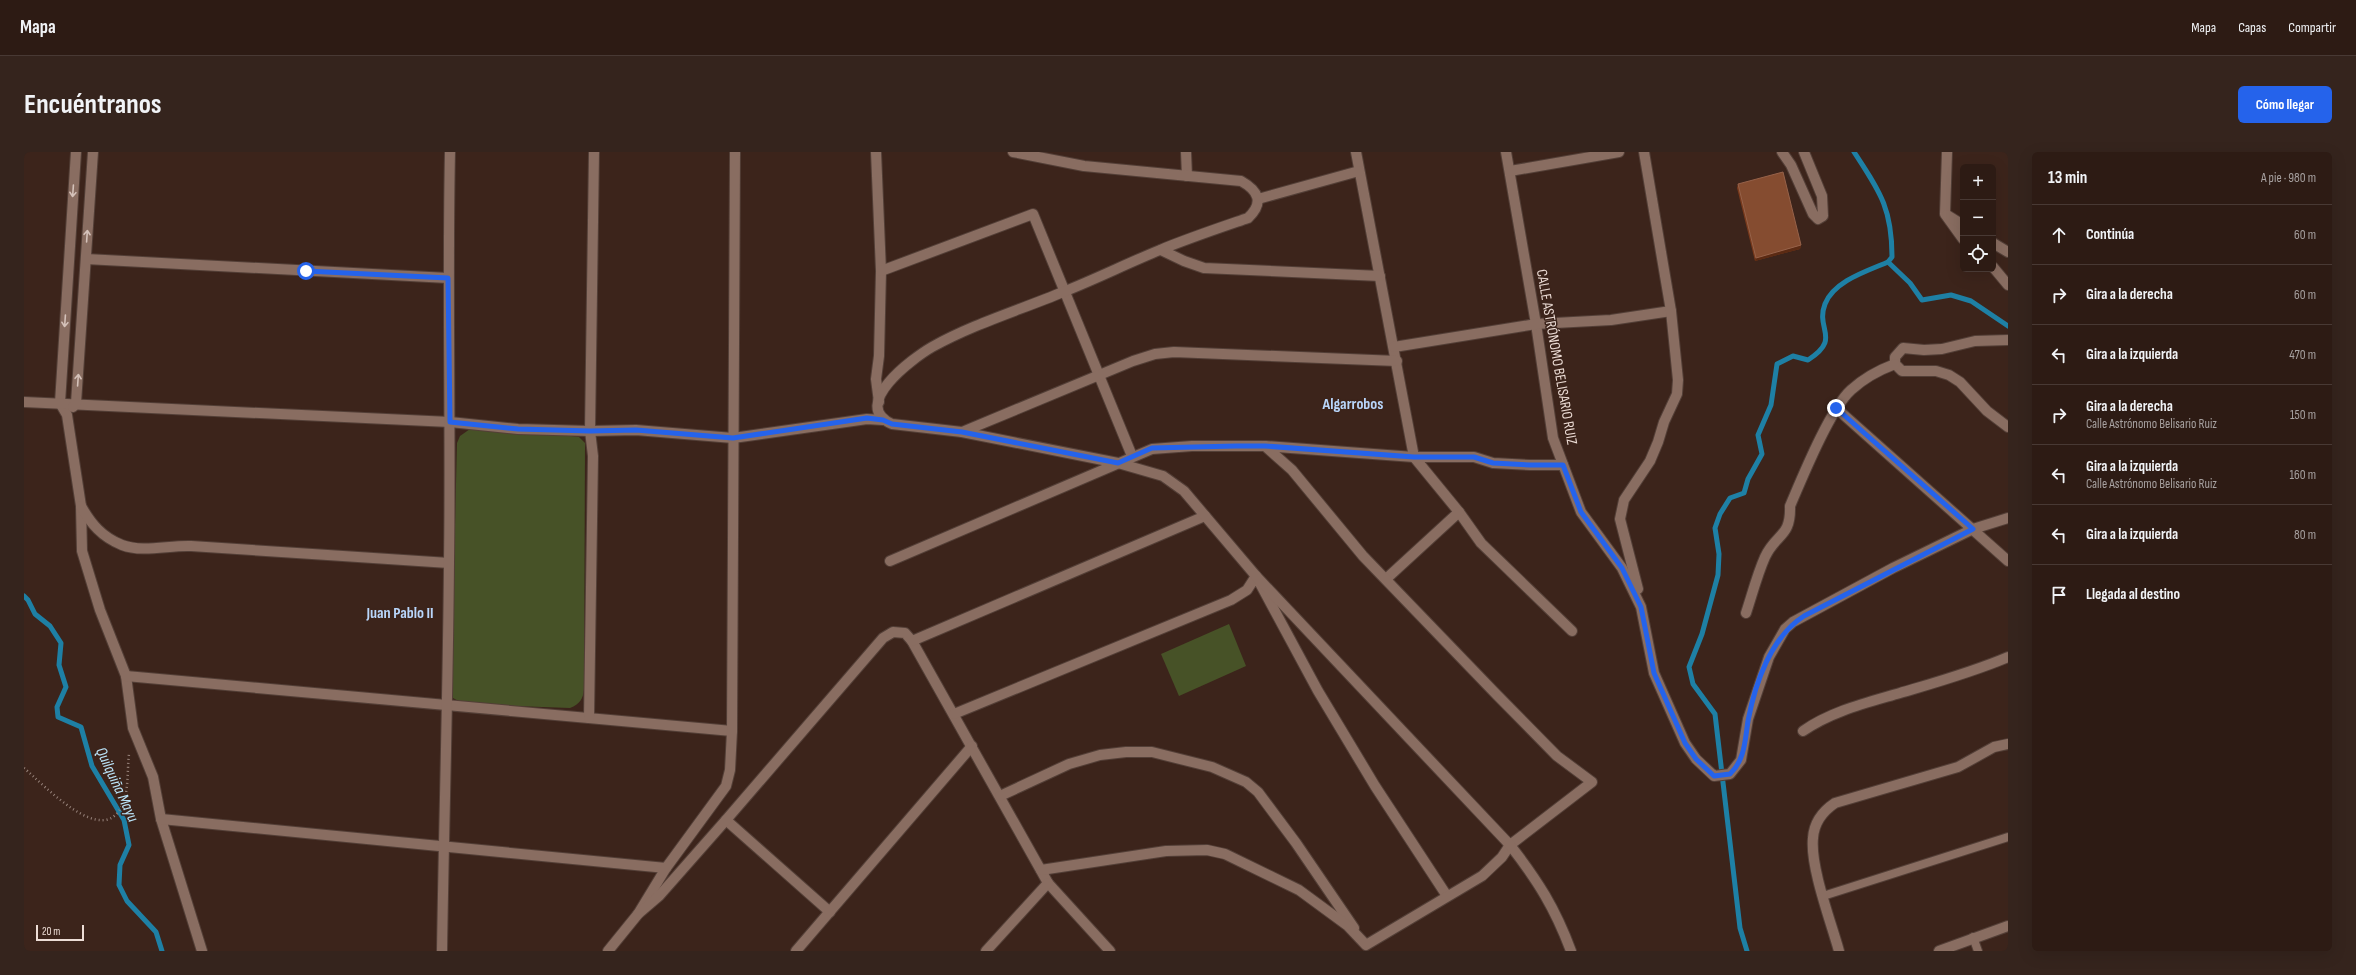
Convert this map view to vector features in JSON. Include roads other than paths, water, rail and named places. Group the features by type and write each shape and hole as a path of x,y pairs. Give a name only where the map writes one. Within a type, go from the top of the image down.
{"street":[{"path":"76,152 60,403 67,415 81,506 82,551 88,574 126,676 133,728 153,777 161,819 202,951"},
{"path":"67,415 76,403 93,152"},
{"path":"442,951 445,705 449,563 450,422 448,278 450,152"},
{"path":"589,718 593,456 590,431 594,152"},
{"path":"608,951 638,914 666,868 726,786 730,770 732,731 735,152"},
{"path":"876,152 881,271 879,356 876,379 879,402 878,413 883,420"},
{"path":"879,402 884,388 892,377 911,361 950,338 1064,292 1161,250 1248,218 1256,210 1258,199 1252,188 1241,181 1084,166 1039,155 1013,152"},
{"path":"1186,152 1187,176"},
{"path":"1356,152 1397,361 1414,457 1459,512 1481,543 1572,631"},
{"name":"CALLE ASTRÓNOMO BELISARIO RUIZ","path":"1506,152 1536,324 1553,438 1581,512 1622,568 1641,607 1654,673 1685,743 1707,771 1714,776 1723,777 1730,774 1741,760 1755,695 1769,657 1785,629 1811,612 1973,529 2008,518"},
{"path":"1510,171 1619,152"},
{"path":"1641,607 1620,519 1621,508 1650,462 1677,394 1678,380 1671,311 1644,152"},
{"path":"1782,152 1791,165 1813,214 1818,219 1823,216 1822,196 1804,152"},
{"path":"1947,152 1945,214 1961,236"},
{"path":"1258,199 1359,171"},
{"path":"881,271 1033,214 1132,456"},
{"path":"1945,214 1960,223"},
{"path":"1996,245 2008,252"},
{"path":"1161,250 1184,261 1204,268 1380,276"},
{"path":"86,259 448,278"},
{"path":"1996,271 2008,285"},
{"path":"1394,346 1536,324 1611,320 1671,311"},
{"path":"2008,340 1975,341 1942,349 1924,350 1903,348 1895,357 1895,364 1902,371 1936,371 1948,375 1960,382 1988,411 2008,427"},
{"path":"962,432 1133,361 1155,354 1174,352 1397,361"},
{"path":"1746,613 1765,556 1775,541 1786,531 1790,520 1790,506 1836,408 1850,391 1878,370 1895,364"},
{"path":"24,402 76,403 450,422 518,429 590,431 636,430 733,438 867,418 883,420 892,424 962,432 1118,463 1163,476 1174,483 1205,516 1256,576 1510,845 1538,881 1553,907 1571,951"},
{"path":"1836,408 2008,561"},
{"path":"890,561 1152,448 1192,446 1265,446 1414,457 1474,457 1493,463 1563,465"},
{"path":"1265,446 1292,470 1363,556 1557,756 1573,770 1592,782 1510,845 1502,857 1482,876 1447,896 1367,948"},
{"path":"81,506 88,520 98,531 123,545 137,548 189,546 449,563"},
{"path":"1386,579 1459,512"},
{"path":"912,641 1205,516"},
{"path":"954,714 1231,600 1247,590 1256,576"},
{"path":"1256,576 1322,698 1375,786 1447,896"},
{"path":"638,914 659,896 883,638 893,632 905,633 912,641 1048,883 1110,951"},
{"path":"1803,731 1822,718 1958,676 2008,657"},
{"path":"126,676 732,731"},
{"path":"1839,951 1823,896 1813,849 1813,836 1819,819 1828,808 1865,792 1958,767 1994,748 2008,744"},
{"path":"796,951 972,746"},
{"path":"1000,796 1069,764 1100,755 1126,752 1164,755 1228,773 1246,782 1272,810 1367,948"},
{"path":"161,819 666,868"},
{"path":"726,820 830,912"},
{"path":"1041,870 1166,851 1207,850 1225,854 1299,890 1348,926 1367,948"},
{"path":"986,951 1048,883"},
{"path":"1939,951 1973,937 2008,926"}],"lane":[{"path":"1823,896 2008,837"},
{"path":"1973,937 1978,951"}],"waterway":[{"path":"1854,152 1871,178 1883,201 1887,213 1890,226 1892,257 1888,262 1910,283 1922,300 1951,295 1971,301 2008,326"},
{"path":"1747,951 1740,928 1715,714 1693,684 1689,667 1702,634 1718,575 1719,554 1715,528 1720,514 1730,498 1744,493 1748,479 1762,454 1758,435 1771,405 1777,364 1793,356 1808,360 1818,352 1824,346 1826,339 1823,313 1829,296 1843,283 1861,273 1888,262"},
{"name":"Quilquiña Mayu","path":"24,596 28,600 35,614 50,626 61,643 59,665 66,687 57,707 58,717 81,727 92,766 124,820 129,845 120,865 119,885 127,901 156,932 162,951"}],"district":[{"name":"Algarrobos","path":"1353,403"},
{"name":"Juan Pablo II","path":"400,612"}]}
